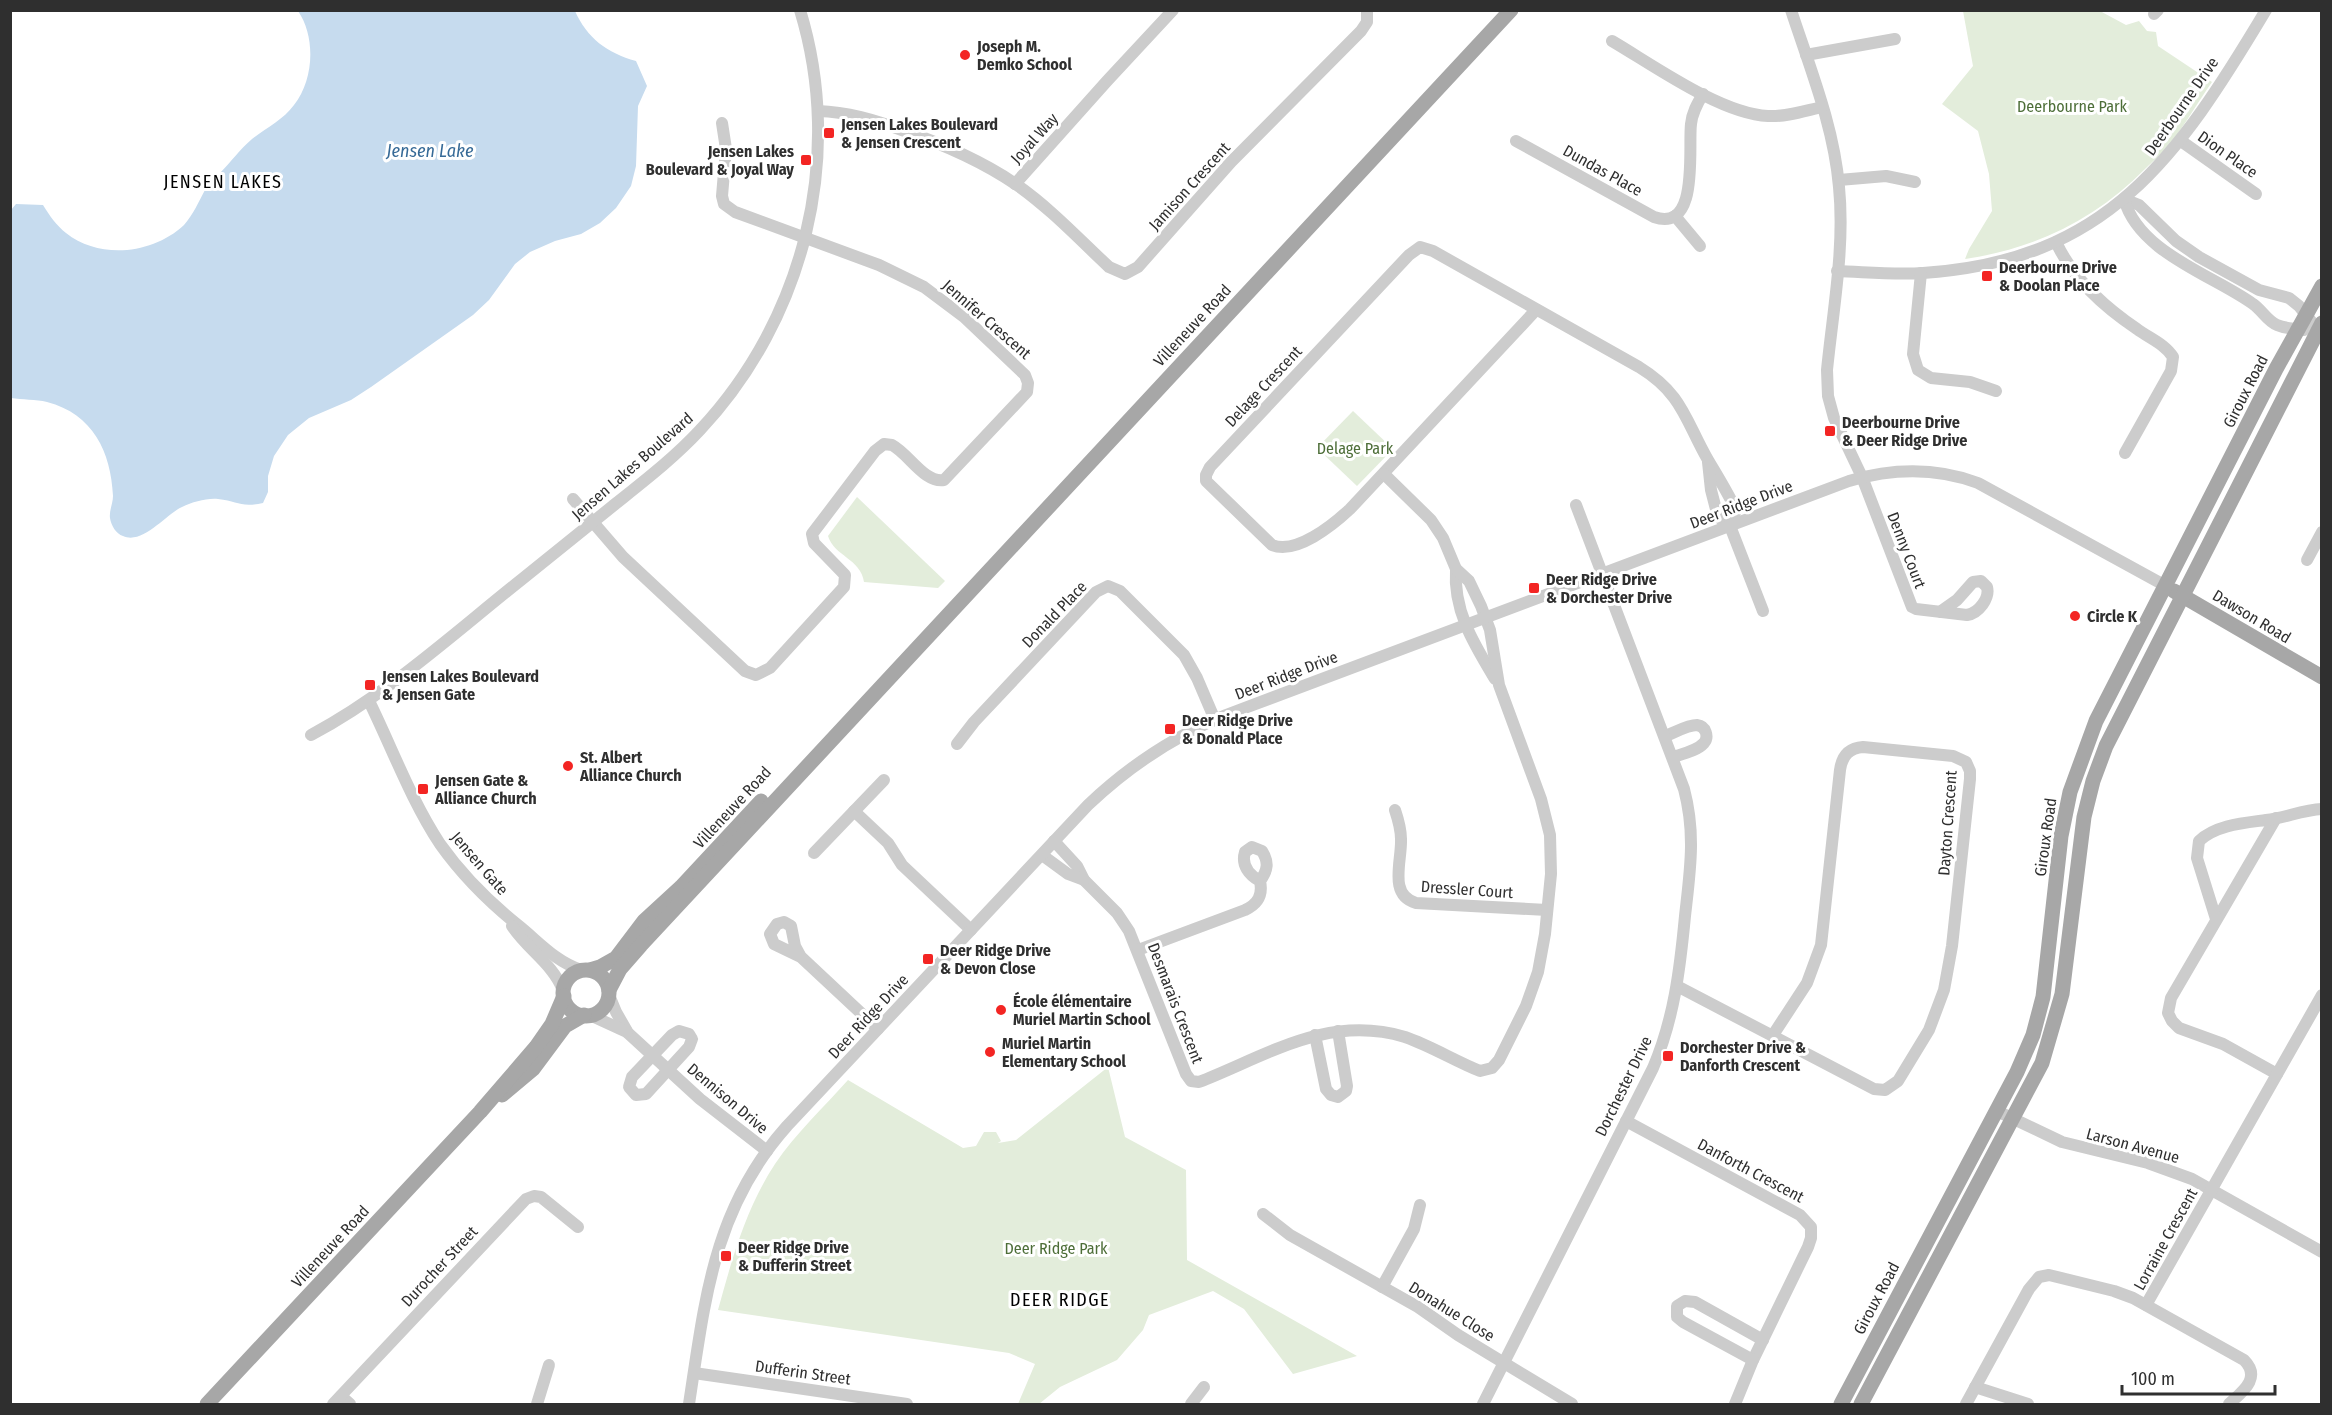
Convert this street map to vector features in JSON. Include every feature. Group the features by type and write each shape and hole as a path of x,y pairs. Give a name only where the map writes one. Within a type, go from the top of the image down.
{"main road":[{"name":"Villeneuve Road","path":"609,992 620,969 635,951 1511,10"},
{"name":"Giroux Road","path":"1841,1404 2022,1063 2033,1035 2045,982 2061,836 2076,772 2096,721 2164,585 2322,286"},
{"path":"1861,1404 2042,1063 2062,994 2078,854 2093,781 2113,729 2320,330"},
{"name":"Dawson Road","path":"2164,585 2322,677"},
{"name":"Villeneuve Road","path":"585,970 600,967 616,958 651,914 681,887 802,759 900,664"},
{"path":"585,970 601,974 609,992 601,1010 587,1015 571,1010 563,993 569,977 585,970"},
{"name":"Villeneuve Road","path":"207,1404 480,1112 536,1047 552,1024 563,993"},
{"name":"Villeneuve Road","path":"480,1112 532,1069 565,1026 574,1019 587,1015"}],"street":[{"name":"Jensen Lakes Boulevard","path":"311,735 369,701 678,452 727,400 750,368 774,322 793,278 805,238 817,179 818,111 810,50 800,10"},
{"name":"Joyal Way","path":"818,111 857,115 925,137 970,158 1015,184 1173,10"},
{"name":"Jamison Crescent","path":"1015,184 1048,210 1109,267 1122,274 1129,273 1138,267 1231,162 1361,31 1367,22 1367,10"},
{"path":"1791,10 1832,141 1839,180 1840,214 1827,370 1828,396 1834,418 1862,477"},
{"name":"Deerbourne Drive","path":"1837,271 1921,273 2000,262 2026,255 2090,224 2124,199 2151,175 2181,141 2266,10"},
{"path":"1806,55 1895,39"},
{"path":"1612,41 1734,109 1760,116 1792,114 1822,107"},
{"path":"1700,246 1675,216 1682,209 1687,194 1691,169 1691,123 1702,93"},
{"path":"722,123 726,149 722,191 724,204 735,212 805,238"},
{"name":"Dundas Place","path":"1516,141 1654,217 1667,220 1675,216"},
{"name":"Dion Place","path":"2181,141 2256,194"},
{"path":"1839,180 1886,176 1915,182"},
{"path":"2124,199 2139,205 2176,241 2199,257 2259,290 2289,298 2320,330"},
{"path":"2124,199 2128,213 2156,242 2178,260 2254,304 2274,324 2286,328 2320,330"},
{"name":"Jennifer Crescent","path":"592,522 623,557 745,671 752,675 762,674 844,587 844,575 814,543 812,534 875,451 884,444 892,445 929,477 944,480 1024,397 1028,387 1025,375 942,299 888,269 805,238"},
{"path":"2056,242 2067,264 2088,289 2125,321 2166,348 2173,357 2171,371 2125,453"},
{"name":"Delage Crescent","path":"1536,310 1350,509 1331,526 1305,541 1283,548 1267,542 1211,488 1205,478 1218,459 1417,249 1428,249 1536,310 1655,378 1670,392 1684,411 1707,459 1736,510 1730,526 1718,517 1711,490 1707,459"},
{"path":"1921,273 1912,354 1918,370 1931,378 1970,382 1996,391"},
{"name":"Deer Ridge Drive","path":"689,1404 706,1294 719,1243 738,1198 767,1151 787,1126 1096,797 1130,768 1174,738 1215,720 1730,526 1862,477 1893,471 1943,472 1965,478 2005,496 2164,585"},
{"path":"1384,474 1431,520 1443,538 1456,569 1469,581 1486,618"},
{"name":"Denny Court","path":"1862,477 1910,604 1916,609 1940,612"},
{"path":"573,499 592,522"},
{"name":"Dorchester Drive","path":"1483,1404 1626,1121 1664,1040 1677,986 1692,860 1692,833 1687,799 1576,505"},
{"path":"1730,526 1763,612"},
{"path":"2307,560 2322,532"},
{"path":"1456,569 1455,585 1465,626"},
{"name":"Donald Place","path":"957,744 974,722 1096,592 1108,586 1120,591 1184,655 1197,678 1215,720"},
{"name":"Desmarais Crescent","path":"1042,855 1068,874 1083,880 1118,913 1138,950 1186,1074 1191,1081 1199,1082 1291,1042 1338,1031 1375,1031 1402,1036 1480,1071 1492,1068 1499,1060 1533,989 1543,950 1551,852 1548,826 1541,799 1499,685 1486,618"},
{"name":"Desmarais Crescent","path":"1465,626 1499,685"},
{"name":"Jensen Gate","path":"369,701 423,814 440,844 470,881 504,915 555,958 585,970"},
{"path":"1665,736 1697,725 1706,733 1703,744 1673,757"},
{"name":"Dayton Crescent","path":"1677,986 1874,1089 1885,1090 1898,1081 1929,1030 1947,978 1970,779 1970,771 1966,762 1953,756 1863,747 1850,750 1844,756 1840,770 1821,945 1807,983 1773,1035"},
{"path":"814,853 884,780"},
{"path":"2216,920 2197,858 2199,841 2211,832 2251,821 2322,809"},
{"name":"Dressler Court","path":"1395,810 1401,841 1398,885 1408,900 1416,903 1547,910"},
{"path":"854,811 888,843 899,862 971,930"},
{"path":"2276,818 2171,998 2168,1008 2169,1017 2179,1028 2223,1044 2277,1074"},
{"name":"Desmarais Crescent","path":"1054,841 1077,866 1083,880"},
{"path":"1138,950 1253,906 1261,894 1260,881"},
{"name":"Jensen Gate","path":"504,915 525,944 553,969 563,993"},
{"path":"801,957 878,1029"},
{"name":"Dennison Drive","path":"609,992 616,1012 628,1033"},
{"name":"Lorraine Crescent","path":"2146,1305 2322,995"},
{"name":"Dennison Drive","path":"587,1015 628,1033 723,1118 767,1151"},
{"name":"Dennison Drive","path":"679,1031 689,1034 692,1039 689,1047 668,1070 646,1094 636,1095 631,1092 629,1087 632,1077 672,1035 679,1031"},
{"path":"1315,1035 1326,1089 1331,1095 1338,1097 1346,1091 1347,1086 1338,1031"},
{"name":"Larson Avenue","path":"1997,1111 2061,1142 2162,1167 2211,1190 2322,1252"},
{"name":"Danforth Crescent","path":"1626,1121 1809,1222 1811,1238 1808,1247 1753,1360 1735,1404"},
{"name":"Durocher Street","path":"341,1402 526,1199 534,1196 542,1197 578,1227"},
{"name":"Donahue Close","path":"1382,1287 1414,1229 1420,1205"},
{"name":"Donahue Close","path":"1263,1214 1290,1235 1418,1307 1503,1363"},
{"name":"Lorraine Crescent","path":"1966,1404 2028,1288 2039,1277 2054,1276 2126,1295 2247,1364 2252,1374 2250,1382 2229,1404"},
{"path":"1753,1360 1683,1322 1677,1317 1677,1306 1685,1301 1695,1302 1763,1340"},
{"path":"1503,1363 1572,1404"},
{"path":"537,1404 549,1365"},
{"name":"Dufferin Street","path":"694,1373 907,1404"},
{"path":"1975,1387 2028,1404"},
{"path":"1191,1404 1204,1388"}],"green space":[{"name":"Deerbourne Park","path":"1963,11 2100,11 2126,25 2139,21 2147,31 2156,32 2158,46 2212,82 2168,146 2106,203 2063,229 2040,239 2016,248 1965,259 1992,211 1989,174 1978,131 1942,104 1973,66"},
{"name":"Delage Park","path":"1353,411 1393,449 1357,486 1317,448"},
{"path":"857,497 945,581 938,588 864,582 858,568 831,543 828,536"},
{"name":"Deer Ridge Park","path":"1108,1067 1125,1137 1186,1170 1187,1260 1357,1356 1293,1374 1244,1309 1213,1291 1149,1315 1143,1330 1117,1360 1060,1387 1039,1404 1018,1404 1035,1364 1009,1353 718,1310 741,1234 765,1181 775,1164 810,1120 848,1080 963,1148 976,1146 984,1132 996,1132 1001,1141 998,1143 1016,1140"}],"water":[{"name":"Jensen Lake","path":"298,11 575,11 592,37 599,43 616,54 636,61 647,86 638,106 636,166 631,186 616,208 600,223 581,234 555,241 530,252 515,264 489,300 473,315 351,400 309,418 288,435 274,456 268,476 268,492 263,503 244,504 218,499 200,501 186,505 146,533 131,538 123,536 114,529 111,523 113,496 108,464 103,450 88,425 63,408 43,401 11,398 11,210 16,204 43,205 66,233 80,242 110,250 142,247 171,235 184,225 212,181 252,139 285,115 301,95 309,71 310,46 304,21"}],"place":[{"name":"Joseph M. Demko School","path":"965,55"},
{"name":"Jensen Lakes Boulevard & Jensen Crescent","path":"829,133"},
{"name":"Jensen Lakes Boulevard & Joyal Way","path":"806,160"},
{"name":"Deerbourne Drive & Doolan Place","path":"1987,276"},
{"name":"Deerbourne Drive & Deer Ridge Drive","path":"1830,431"},
{"name":"Deer Ridge Drive & Dorchester Drive","path":"1534,588"},
{"name":"Circle K","path":"2075,616"},
{"name":"Jensen Lakes Boulevard & Jensen Gate","path":"370,685"},
{"name":"Deer Ridge Drive & Donald Place","path":"1170,729"},
{"name":"St. Albert Alliance Church","path":"568,766"},
{"name":"Jensen Gate & Alliance Church","path":"423,789"},
{"name":"Deer Ridge Drive & Devon Close","path":"928,959"},
{"name":"École élémentaire Muriel Martin School","path":"1001,1010"},
{"name":"Muriel Martin Elementary School","path":"990,1052"},
{"name":"Dorchester Drive & Danforth Crescent","path":"1668,1056"},
{"name":"Deer Ridge Drive & Dufferin Street","path":"726,1256"}],"district":[{"name":"JENSEN LAKES","path":"223,182"},
{"name":"DEER RIDGE","path":"1060,1300"}]}
